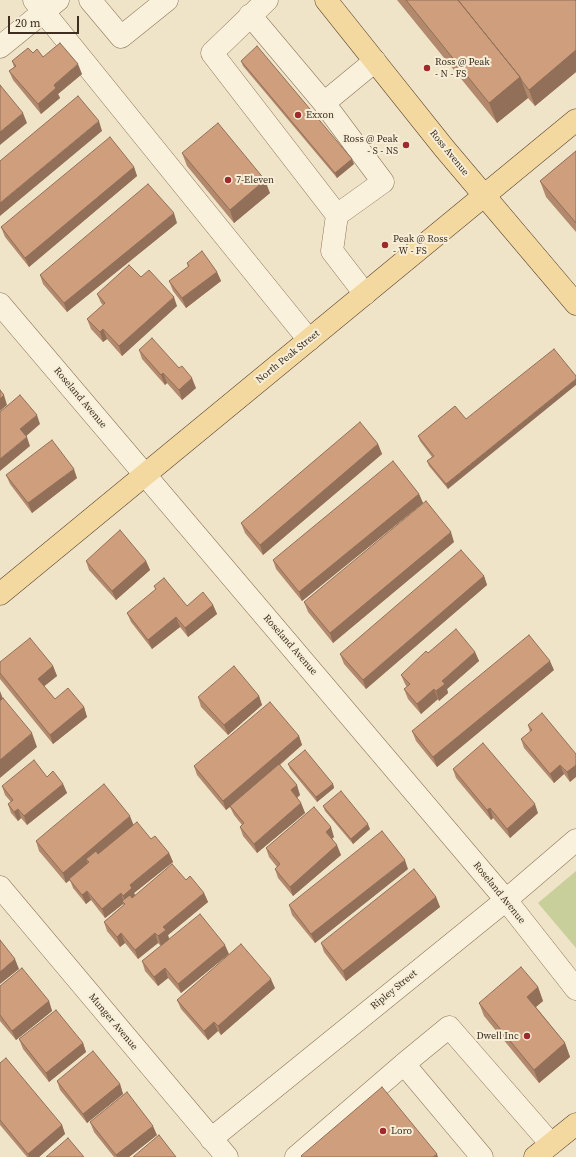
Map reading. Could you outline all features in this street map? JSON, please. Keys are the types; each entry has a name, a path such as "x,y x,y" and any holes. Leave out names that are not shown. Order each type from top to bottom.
{"main road":[{"name":"Ross Avenue","path":"326,0 444,148 576,304"},
{"name":"North Peak Street","path":"0,594 366,294 484,194 576,120"},
{"path":"543,1151 576,1124"}],"street":[{"path":"90,0 121,37 167,0"},
{"path":"267,0 212,53 337,215 332,251 366,294"},
{"path":"0,47 45,4 309,340"},
{"path":"250,15 324,103 384,182 337,215"},
{"path":"324,103 375,61"},
{"name":"Roseland Avenue","path":"0,304 506,900 576,989"},
{"name":"Ripley Street","path":"212,1139 506,900 576,840"},
{"name":"Munger Avenue","path":"0,887 227,1157"},
{"path":"296,1157 404,1064 450,1027 543,1151"},
{"path":"404,1064 482,1157"}],"green space":[{"path":"576,871 576,948 538,903"}],"building":[{"path":"406,0 458,0 520,77 489,103"},
{"path":"458,0 575,0 576,50 529,90"},
{"path":"60,43 78,64 54,85 56,88 38,104 9,71 16,66 12,61 28,48 33,53 37,49 43,57"},
{"name":"Exxon","path":"257,46 352,159 335,173 241,61"},
{"path":"0,85 23,113 0,132"},
{"path":"78,96 99,121 0,203 0,161"},
{"name":"7-Eleven","path":"218,123 265,180 230,210 182,153"},
{"path":"110,137 134,167 25,258 1,227"},
{"path":"576,151 576,223 540,181"},
{"path":"148,184 174,213 64,303 40,275"},
{"path":"202,251 217,272 182,298 169,281 189,266 187,263"},
{"path":"129,265 141,277 149,270 174,297 119,346 103,329 100,332 87,319 105,303 97,294"},
{"path":"152,338 179,368 182,366 192,378 179,390 163,373 161,375 139,350"},
{"path":"554,349 576,376 576,379 446,484 427,461 434,456 418,436 455,406 466,419"},
{"path":"0,390 4,395 0,399"},
{"path":"20,395 37,415 20,429 27,437 0,459 0,412"},
{"path":"360,422 378,444 260,545 241,523"},
{"path":"52,440 74,469 28,503 6,475"},
{"path":"393,461 419,494 299,592 273,560"},
{"path":"426,501 451,532 330,633 304,602"},
{"path":"120,530 146,561 112,591 86,561"},
{"path":"461,550 484,576 363,680 340,654"},
{"path":"164,578 187,606 203,592 213,605 185,628 176,617 148,640 127,613 156,589 154,586"},
{"path":"456,629 475,652 442,681 445,684 436,691 434,689 417,704 404,689 410,684 401,675 426,651 428,653"},
{"path":"529,635 550,661 433,757 412,731"},
{"path":"30,638 53,666 38,679 55,699 68,688 84,707 50,735 0,673 0,662"},
{"path":"234,666 259,696 224,725 198,697"},
{"path":"3,698 32,733 0,760 0,701"},
{"path":"270,702 299,736 223,801 194,766"},
{"path":"542,713 576,754 576,765 567,772 560,765 550,774 521,739 532,730 528,725"},
{"path":"483,743 535,804 507,829 490,808 487,810 453,769"},
{"path":"305,750 333,784 316,797 288,764"},
{"path":"34,760 47,777 53,771 63,784 24,816 18,809 14,812 8,804 13,800 2,786"},
{"path":"279,764 297,785 291,790 301,803 254,844 240,827 244,823 230,806"},
{"path":"104,784 130,816 63,873 36,841"},
{"path":"341,791 368,824 351,839 323,806"},
{"path":"314,807 331,827 326,832 337,845 290,887 275,869 280,864 266,848"},
{"path":"137,822 151,839 155,836 169,853 130,885 132,888 123,896 121,893 102,909 87,891 82,895 69,879 89,862 86,859 96,851 98,854"},
{"path":"382,831 405,860 311,934 289,905"},
{"path":"172,864 186,880 190,876 204,893 163,927 166,930 158,936 155,933 135,950 121,933 117,937 104,922 125,904 122,901 130,895 132,898"},
{"path":"414,869 436,897 343,971 321,943"},
{"path":"200,914 225,945 178,984 165,968 154,977 142,961"},
{"path":"0,940 15,959 0,972"},
{"path":"241,944 271,979 218,1026 214,1022 204,1031 177,1000"},
{"name":"Dwell Inc","path":"521,967 538,987 527,997 565,1043 534,1070 479,1003"},
{"path":"22,968 49,1001 12,1031 0,1015 0,986"},
{"path":"56,1010 83,1043 46,1073 19,1039"},
{"path":"93,1051 120,1084 83,1114 57,1081"},
{"path":"6,1058 62,1125 28,1154 0,1120 0,1063"},
{"path":"382,1087 437,1154 433,1157 301,1156"},
{"path":"127,1092 153,1126 116,1155 90,1122"},
{"path":"159,1135 176,1157 133,1157"},
{"path":"68,1138 84,1157 46,1157"}],"place":[{"name":"Ross @ Peak - N - FS","path":"427,68"},
{"name":"Exxon","path":"298,115"},
{"name":"Ross @ Peak - S - NS","path":"406,145"},
{"name":"7-Eleven","path":"228,180"},
{"name":"Peak @ Ross - W - FS","path":"385,245"},
{"name":"Dwell Inc","path":"527,1036"},
{"name":"Loro","path":"383,1131"}]}
